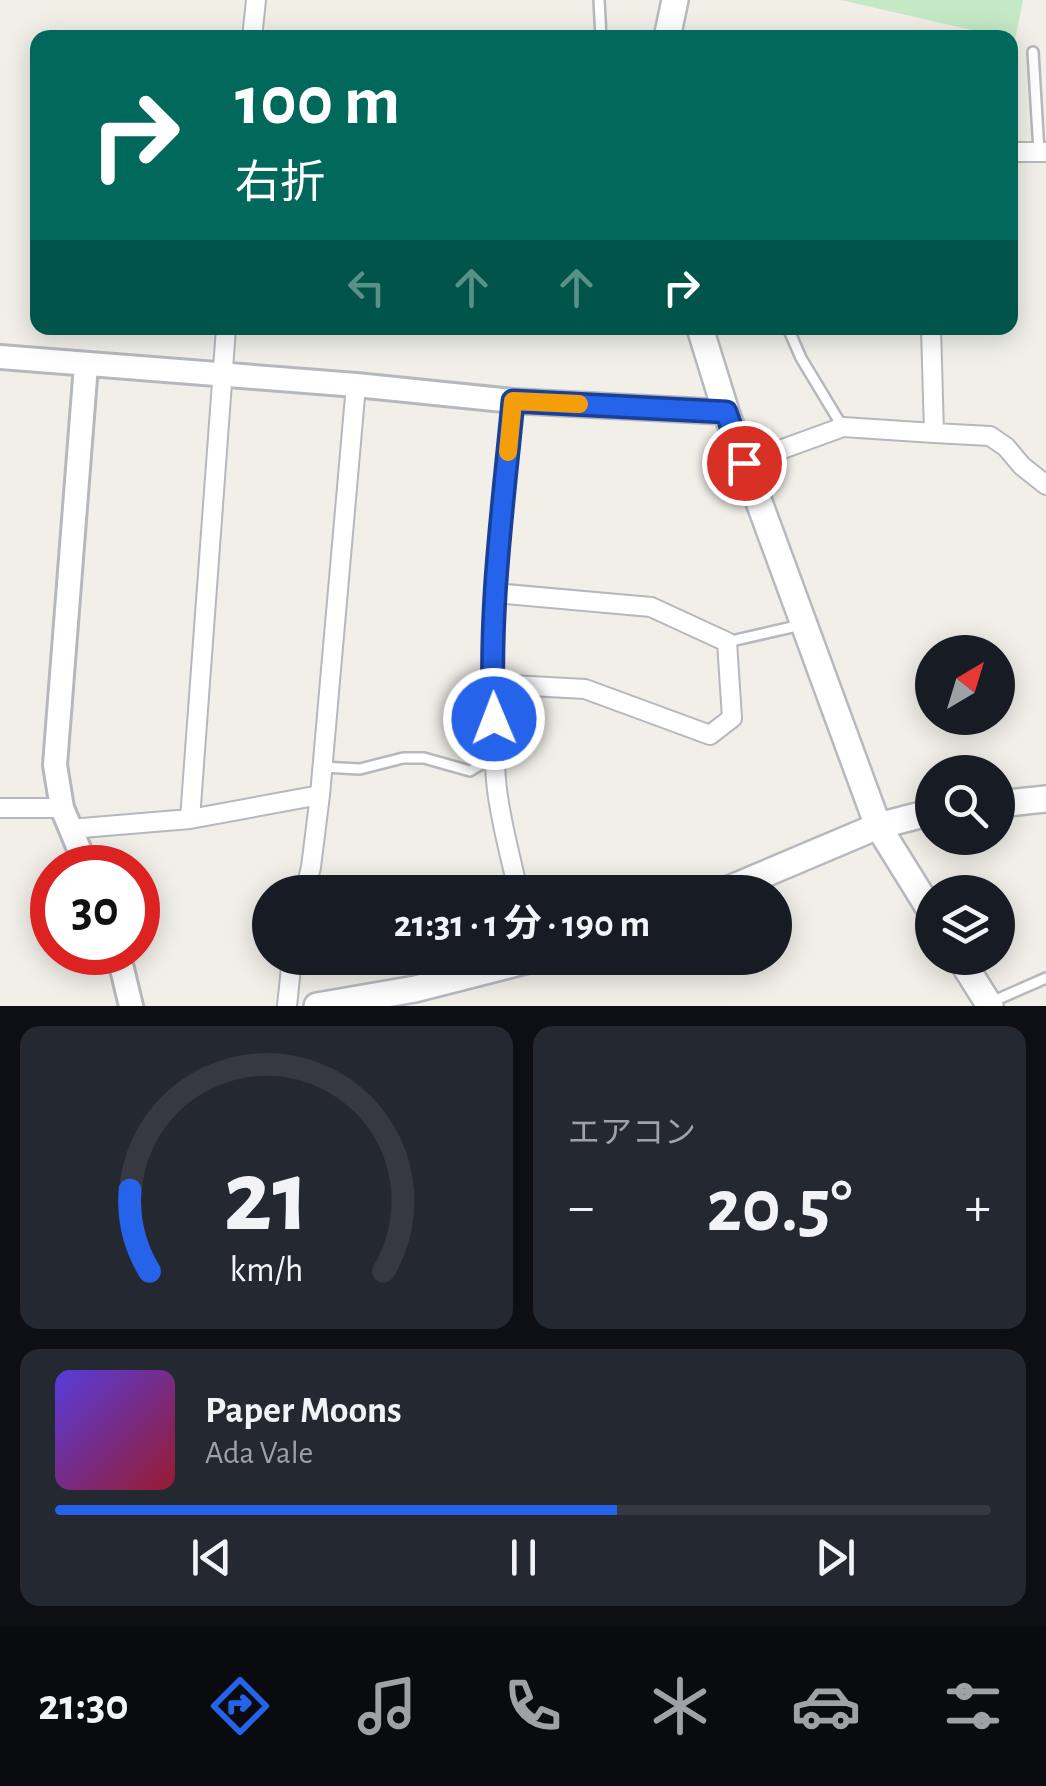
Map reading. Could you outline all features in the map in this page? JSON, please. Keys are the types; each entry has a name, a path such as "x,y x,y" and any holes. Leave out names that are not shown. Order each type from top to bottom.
{"main road":[{"path":"669,30 675,0"},
{"path":"702,335 744,463 878,826 915,886"},
{"path":"1015,802 1046,799"},
{"path":"762,875 878,826 915,816"},
{"path":"318,1006 468,975"},
{"path":"971,975 990,1005"}],"street":[{"path":"253,30 256,0"},
{"path":"190,818 225,335"},
{"path":"931,335 934,433"},
{"path":"0,357 513,401 726,412"},
{"path":"77,845 66,819 55,765 86,365"},
{"path":"309,875 320,795 356,385"},
{"path":"513,401 494,593 492,684 496,785 515,875"},
{"path":"744,463 843,427 990,436 1046,485"},
{"path":"492,684 585,689 710,736 732,718 727,642 651,607 494,593"},
{"path":"0,808 66,819 190,818 320,795"},
{"path":"124,975 131,1006"},
{"path":"286,1006 290,975"}],"lane":[{"path":"599,0 601,30"},
{"path":"1033,52 1042,152"},
{"path":"791,335 843,427"},
{"path":"727,642 804,624"},
{"path":"322,766 360,769 403,758 424,758 470,772 495,755"},
{"path":"990,1005 1046,978"}],"green space":[{"path":"841,0 1023,0 1017,30 972,30"}],"slow traffic":[{"path":"508,452 513,401 579,404"}],"route":[{"path":"494,719 494,593 513,401 726,412 744,463"}]}
